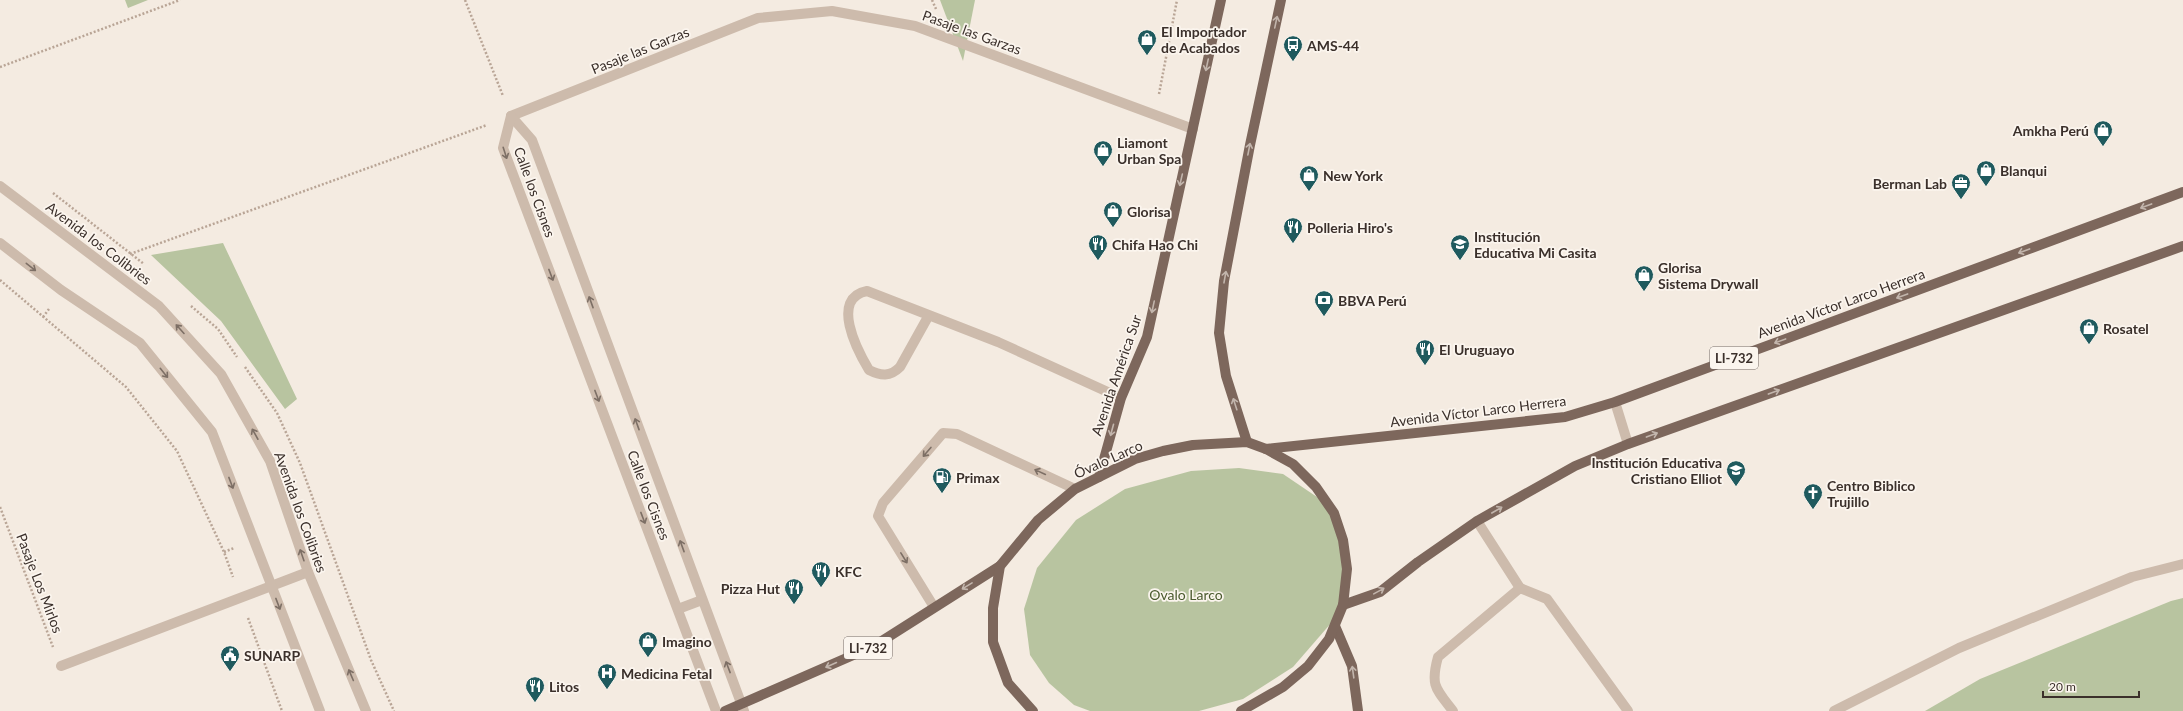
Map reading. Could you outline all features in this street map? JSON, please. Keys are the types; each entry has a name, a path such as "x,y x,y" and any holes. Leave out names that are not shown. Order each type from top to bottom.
{"main road":[{"name":"Avenida América Sur","path":"1099,477 1120,398 1147,337 1221,0"},
{"path":"1247,442 1226,376 1219,333 1227,266 1250,145 1281,0"},
{"name":"Avenida Víctor Larco Herrera","path":"1266,448 1565,417 1615,402 2183,192"},
{"path":"1343,606 1380,592 1418,562 1477,521 1575,466 1628,444 2183,246"},
{"name":"Óvalo Larco","path":"1000,566 1038,520 1075,489 1135,459 1193,444 1247,442 1266,448 1293,464 1316,487 1334,513 1343,540 1347,569 1343,606 1329,639 1308,666 1283,686 1241,711"},
{"path":"1000,566 993,608 993,642 1008,683 1033,711"},
{"name":"LI-732","path":"725,711 743,707 874,646 1000,566"},
{"path":"1335,626 1352,666 1358,711"}],"street":[{"name":"Pasaje las Garzas","path":"511,116 758,18 832,11 915,26 1193,128"},
{"name":"Calle los Cisnes","path":"511,116 532,140 743,707"},
{"name":"Calle los Cisnes","path":"511,116 503,148 716,711"},
{"name":"Avenida los Colibries","path":"0,186 159,306 221,374 270,461 308,572 366,711"},
{"path":"0,243 61,290 140,343 212,432 320,711"},
{"path":"929,315 900,367 895,372 884,375 869,370 847,319 848,306 851,300 861,292 867,291 929,315 998,342 1120,398"},
{"path":"1615,402 1628,444"},
{"path":"934,607 878,516 883,503 943,433 957,434 1075,489"},
{"path":"1477,521 1520,588 1547,599 1628,711"},
{"path":"1834,711 1959,648 2132,577 2183,564"},
{"path":"61,666 308,572"},
{"path":"1453,711 1435,688 1434,672 1438,657 1520,588"},
{"path":"678,609 702,600"}],"path":[{"path":"0,67 180,0"},
{"path":"103,264 511,116 465,0"},
{"path":"1156,115 1177,0"},
{"path":"0,280 126,387 177,451 224,552 282,711"},
{"path":"235,353 239,359"},
{"path":"243,365 276,413 300,463 371,660 394,711"},
{"name":"Pasaje Los Mirlos","path":"0,507 61,666"}],"green space":[{"path":"125,0 148,0 128,8"},
{"path":"940,0 975,0 963,61"},
{"path":"223,243 297,399 285,409 221,321 151,255"},
{"name":"Ovalo Larco","path":"1239,468 1283,474 1317,497 1336,515 1349,582 1332,622 1293,667 1243,699 1199,711 1090,711 1074,705 1049,683 1030,655 1024,609 1037,568 1076,520 1125,489 1191,471"},
{"path":"2183,598 2183,711 1925,711 1980,679 2171,601"}],"place":[{"name":"El Importador de Acabados","path":"1147,56"},
{"name":"AMS-44","path":"1293,62"},
{"name":"Amkha Perú","path":"2103,147"},
{"name":"Liamont Urban Spa","path":"1103,167"},
{"name":"Blanqui","path":"1986,187"},
{"name":"New York","path":"1309,192"},
{"name":"Berman Lab","path":"1961,200"},
{"name":"Glorisa","path":"1113,228"},
{"name":"Polleria Hiro's","path":"1293,244"},
{"name":"Chifa Hao Chi","path":"1098,261"},
{"name":"Institución Educativa Mi Casita","path":"1460,261"},
{"name":"Glorisa Sistema Drywall","path":"1644,292"},
{"name":"BBVA Perú","path":"1324,317"},
{"name":"Rosatel","path":"2089,345"},
{"name":"El Uruguayo","path":"1425,366"},
{"name":"Institución Educativa Cristiano Elliot","path":"1736,487"},
{"name":"Primax","path":"942,494"},
{"name":"Centro Biblico Trujillo","path":"1813,510"},
{"name":"KFC","path":"821,588"},
{"name":"Pizza Hut","path":"794,605"},
{"name":"Imagino","path":"648,658"},
{"name":"SUNARP","path":"230,672"},
{"name":"Medicina Fetal","path":"607,690"},
{"name":"Litos","path":"535,703"}]}
